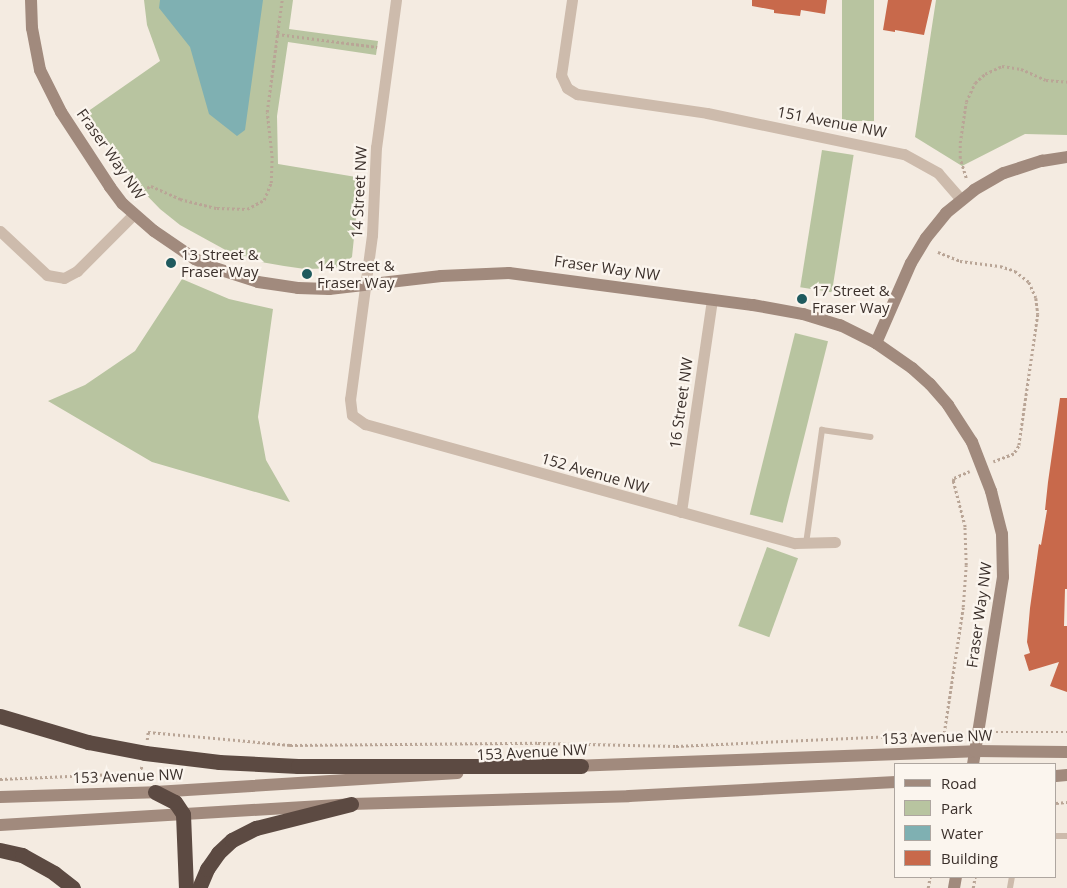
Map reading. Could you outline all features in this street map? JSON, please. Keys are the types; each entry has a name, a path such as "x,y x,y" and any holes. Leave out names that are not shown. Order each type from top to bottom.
{"highway":[{"path":"0,716 88,742 163,756 220,762 298,766 582,766"},
{"path":"155,792 175,802 183,814 186,888"},
{"path":"199,888 207,869 218,853 232,840 256,828 351,804"},
{"path":"0,850 22,856 54,873 73,888"}],"main road":[{"name":"Fraser Way NW","path":"31,0 35,48 40,70 72,130 123,204 181,250 236,276 298,288 329,289 456,275 509,273 712,299 785,310 822,318 855,331 912,368 930,384 953,412 972,442 1000,520 1003,547 1002,577 974,758"},
{"path":"876,343 922,244 946,213 961,199 1004,173 1042,161 1067,157"},
{"name":"153 Avenue NW","path":"0,797 155,792 582,766 974,758 1067,752"},
{"path":"0,825 351,804 628,796 894,782"}],"street":[{"name":"14 Street NW","path":"352,415 350,399 374,215 376,147 396,0"},
{"name":"151 Avenue NW","path":"572,0 561,68 563,82 567,88 585,96 707,113 904,154 938,173 961,199"},
{"path":"0,231 47,275 64,278 77,271 134,214"},
{"name":"16 Street NW","path":"681,512 712,299"},
{"name":"152 Avenue NW","path":"352,415 365,424 795,543 834,542"}],"lane":[{"path":"806,544 822,430 871,437"}],"path":[{"path":"138,192 151,186 180,199 217,208 247,209 264,200 272,176 267,112 282,0"},
{"path":"277,34 390,49"},
{"path":"966,178 960,158 960,143 966,102 975,83 985,74 1002,66 1022,69 1046,80 1067,82"},
{"path":"938,252 960,261 1000,266 1015,271 1029,282 1036,298 1038,314 1019,446 1014,454 995,462"},
{"path":"944,733 963,607 966,565 965,527 953,481 954,478 971,471"},
{"path":"146,742 148,732 290,745 538,743 676,746 958,733"},
{"path":"1001,732 1067,732"},
{"path":"0,779 138,773 143,769 144,761"}],"green space":[{"path":"144,0 293,0 289,29 378,41 376,55 288,42 277,116 278,164 356,177 356,218 352,257 339,268 305,269 261,262 231,253 180,225 160,209 131,179 87,112 160,61 147,25"},
{"path":"842,0 874,0 874,121 842,121"},
{"path":"936,0 1067,0 1067,135 1025,134 962,166 915,137"},
{"path":"822,150 854,155 832,292 800,287"},
{"path":"182,279 229,299 273,309 258,417 266,460 290,502 152,462 48,401 85,385 135,351"},
{"path":"795,333 828,341 783,523 750,514"},
{"path":"767,547 798,558 769,637 738,626"}],"water":[{"path":"160,0 263,0 245,130 237,136 209,114 190,47 159,8"}],"building":[{"path":"752,0 827,0 825,14 801,10 800,16 774,13 774,10 752,6"},
{"path":"888,0 932,0 924,35 883,30"},
{"path":"1060,398 1067,398 1067,589 1065,589 1064,626 1067,626 1067,692 1050,686 1059,662 1029,671 1024,655 1030,653 1027,642 1030,608 1039,544 1041,545 1047,510 1045,510 1048,482"}],"place":[{"name":"13 Street & Fraser Way","path":"171,263"},
{"name":"14 Street & Fraser Way","path":"307,274"},
{"name":"17 Street & Fraser Way","path":"802,299"}]}
